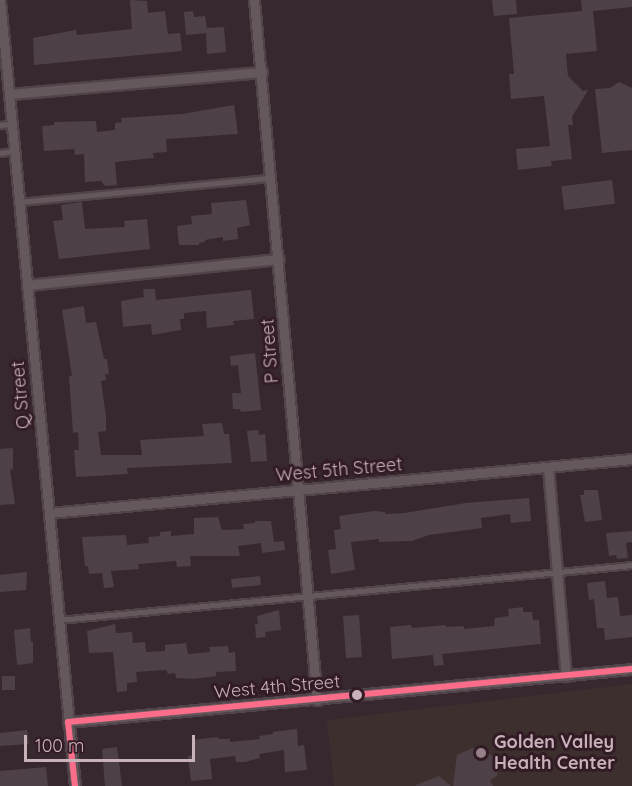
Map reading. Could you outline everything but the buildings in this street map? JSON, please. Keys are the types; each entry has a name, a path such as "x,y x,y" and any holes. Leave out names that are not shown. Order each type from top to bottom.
{"street":[{"name":"Q Street","path":"0,0 6,92 15,151 75,786"},
{"name":"P Street","path":"254,0 317,700"},
{"path":"6,92 261,72"},
{"path":"27,285 279,259"},
{"name":"West 5th Street","path":"49,513 632,459"},
{"path":"548,467 566,676"},
{"name":"West 4th Street","path":"68,722 632,669"}],"lane":[{"path":"0,125 12,124"},
{"path":"0,153 15,151"},
{"path":"19,202 269,178"},
{"path":"59,620 632,565"}],"shaded area":[{"name":"Golden Valley Health Center","path":"632,684 632,786 334,786 327,720"}],"transit line":[{"path":"75,786 68,722 632,669"}],"place":[{"name":"Golden Valley Health Center","path":"481,753"}]}
